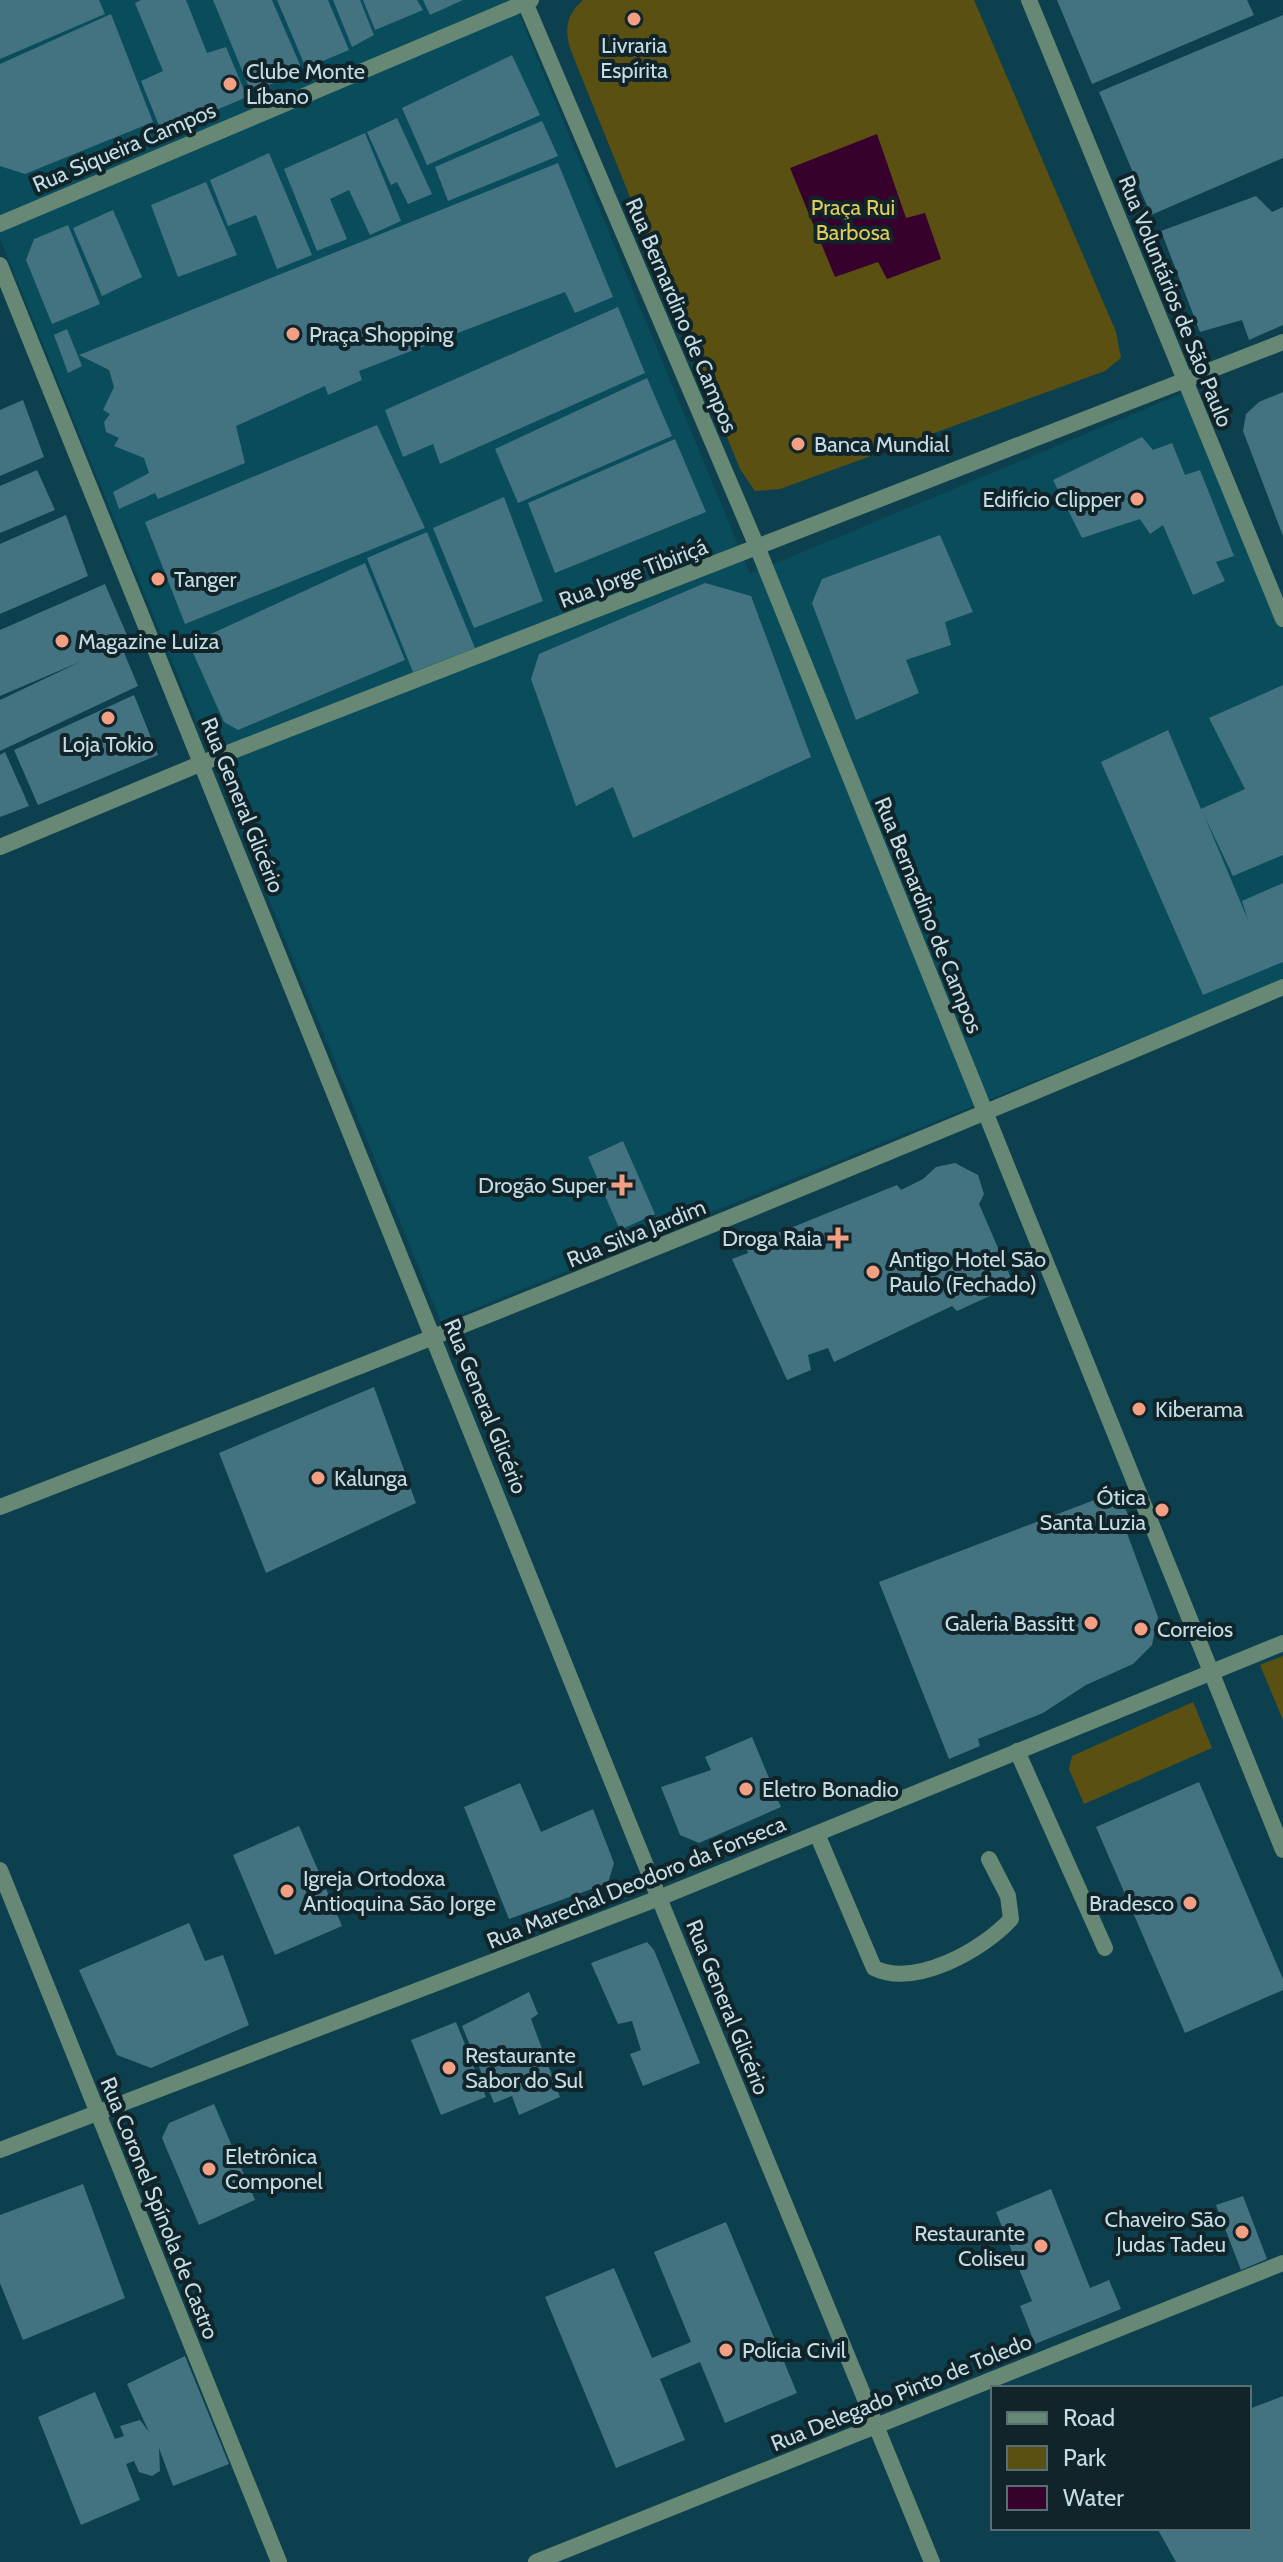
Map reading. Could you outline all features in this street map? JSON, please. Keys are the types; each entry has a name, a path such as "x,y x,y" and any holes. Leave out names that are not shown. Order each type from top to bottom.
{"street":[{"name":"Rua Voluntários de São Paulo","path":"1029,0 1283,619"},
{"name":"Rua Siqueira Campos","path":"0,224 527,1"},
{"name":"Rua Bernardino de Campos","path":"527,1 758,549 1283,1850"},
{"name":"Rua General Glicério","path":"0,265 659,1898 932,2562"},
{"name":"Rua Jorge Tibiriçá","path":"0,847 202,763 1186,383 1283,342"},
{"name":"Rua Silva Jardim","path":"0,1507 436,1339 985,1114 1283,987"},
{"name":"Rua Marechal Deodoro da Fonseca","path":"0,2150 659,1898 1283,1643"},
{"path":"1017,1751 1105,1948"},
{"path":"817,1834 874,1968 890,1976 918,1974 993,1939 1011,1919 1008,1896 989,1859"},
{"name":"Rua Coronel Spínola de Castro","path":"0,1870 279,2562"},
{"name":"Rua Delegado Pinto de Toledo","path":"536,2562 1283,2263"}],"shaded area":[{"path":"0,0 513,0 750,574 1186,392 1283,628 1283,980 441,1322 0,238"}],"green space":[{"name":"Praça Rui Barbosa","path":"583,0 974,0 1116,332 1121,358 1105,371 780,489 755,491 740,469 571,51 568,23"},
{"path":"1283,1656 1283,1720 1260,1665"},
{"path":"1193,1702 1212,1748 1084,1804 1069,1769 1072,1756"}],"water":[{"path":"877,134 906,218 925,213 941,259 887,279 878,262 835,277 790,168"}],"building":[{"path":"0,0 99,0 105,14 0,59"},
{"path":"141,0 186,0 207,53 226,47 247,97 162,133 141,81 163,71 135,3"},
{"path":"213,0 272,0 303,72 251,92"},
{"path":"277,0 328,0 349,50 306,68"},
{"path":"333,0 360,0 374,35 352,47"},
{"path":"363,0 417,0 423,10 375,30"},
{"path":"423,0 463,0 430,15"},
{"path":"1057,0 1247,0 1254,15 1092,84"},
{"path":"111,14 153,122 25,174 0,166 0,64"},
{"path":"1283,15 1283,158 1151,215 1099,92"},
{"path":"512,55 540,115 427,165 402,108"},
{"path":"397,118 432,194 408,204 397,182 391,185 367,132"},
{"path":"542,121 558,156 448,201 435,167"},
{"path":"365,133 401,221 370,235 349,190 330,199 347,239 317,251 284,169"},
{"path":"269,153 312,255 277,269 256,215 228,226 210,180"},
{"name":"Praça Shopping","path":"558,163 613,297 575,313 565,292 359,371 362,380 328,395 325,386 236,426 245,463 158,499 155,493 119,509 113,492 149,473 144,458 114,446 119,438 106,432 104,422 110,414 103,410 114,387 109,370 79,355"},
{"path":"206,182 237,255 178,277 151,205"},
{"path":"1256,196 1272,212 1283,207 1283,325 1249,340 1242,320 1200,332 1161,231"},
{"path":"113,210 142,277 102,296 73,228"},
{"path":"68,225 100,304 52,324 26,260 34,239"},
{"path":"618,307 645,373 440,464 433,444 403,457 385,410"},
{"path":"67,329 82,366 68,373 54,335"},
{"path":"647,378 672,436 518,503 495,449"},
{"path":"1283,392 1283,536 1243,431 1246,414 1259,402"},
{"path":"23,400 44,457 0,476 0,410"},
{"path":"377,425 425,528 185,624 145,522"},
{"name":"Edifício Clipper","path":"1142,437 1153,450 1172,443 1185,475 1200,470 1234,556 1216,562 1225,581 1193,595 1163,525 1150,534 1140,519 1082,538 1053,480"},
{"path":"675,439 706,512 555,573 528,503"},
{"path":"37,470 55,510 0,533 0,486"},
{"path":"504,497 543,601 474,628 433,528"},
{"path":"66,515 88,576 0,614 0,544"},
{"path":"427,532 475,648 413,672 367,558"},
{"path":"940,535 973,612 945,622 951,645 906,660 919,693 856,720 812,603 822,579"},
{"path":"365,563 405,660 238,730 224,722 189,644"},
{"path":"705,583 751,596 811,757 633,838 613,787 576,806 531,679 539,654"},
{"path":"105,584 129,640 120,643 138,686 0,751 0,700 82,661 0,696 0,630"},
{"path":"1283,685 1283,855 1233,876 1204,815 1248,920 1242,901 1283,883 1283,962 1203,995 1101,762 1168,730 1201,809 1245,789 1209,718"},
{"path":"134,695 158,755 38,805 14,750"},
{"path":"5,752 29,806 0,817 0,755"},
{"name":"Drogão Super","path":"623,1141 655,1214 620,1230 588,1157"},
{"name":"Antigo Hotel São Paulo (Fechado)","path":"955,1163 978,1175 984,1194 979,1204 1014,1285 957,1311 952,1306 834,1362 828,1348 808,1355 811,1370 787,1380 732,1259 748,1253 746,1246 897,1185 901,1190 923,1179 936,1167"},
{"name":"Kalunga","path":"374,1387 416,1503 266,1573 219,1453"},
{"path":"1118,1491 1131,1522 1124,1525 1158,1617 1152,1645 1133,1664 1086,1685 1043,1713 978,1739 980,1746 949,1759 879,1582"},
{"path":"752,1737 781,1807 699,1843 680,1835 661,1787 711,1770 705,1757"},
{"name":"Bradesco","path":"1199,1782 1283,1979 1283,1990 1185,2033 1096,1827"},
{"path":"520,1783 541,1832 593,1809 614,1863 608,1883 509,1919 464,1807"},
{"name":"Igreja Ortodoxa Antioquina São Jorge","path":"299,1826 342,1926 275,1955 233,1855"},
{"path":"189,1923 205,1961 223,1955 249,2025 151,2068 117,2055 79,1970"},
{"path":"647,1942 654,1950 700,2063 643,2086 630,2054 641,2050 632,2021 618,2024 591,1963"},
{"path":"529,1992 538,2014 531,2019 560,2097 519,2115 512,2096 494,2103 462,2026"},
{"name":"Restaurante Sabor do Sul","path":"456,2022 486,2097 441,2115 411,2040"},
{"name":"Eletrônica Componel","path":"214,2104 255,2200 199,2225 162,2138 169,2123"},
{"path":"83,2184 125,2298 23,2340 0,2283 0,2215"},
{"name":"Restaurante Coliseu","path":"1051,2189 1090,2288 1109,2280 1121,2309 1035,2344 1020,2306 1032,2301 996,2212"},
{"name":"Chaveiro São Judas Tadeu","path":"1243,2196 1267,2259 1241,2270 1216,2205"},
{"name":"Polícia Civil","path":"726,2222 797,2393 725,2423 700,2362 660,2379 685,2440 616,2468 545,2297 614,2268 652,2358 691,2342 654,2252"},
{"path":"185,2356 229,2464 173,2486 159,2448 160,2471 152,2476 139,2472 134,2461 126,2464 140,2500 81,2525 38,2417 95,2392 115,2439 124,2436 120,2426 140,2420 149,2432 127,2384"},
{"path":"1283,2396 1283,2562 1176,2562 1158,2530 1251,2530 1251,2408"}],"place":[{"name":"Livraria Espírita","path":"634,19"},
{"name":"Clube Monte Líbano","path":"230,84"},
{"name":"Praça Shopping","path":"293,334"},
{"name":"Banca Mundial","path":"798,444"},
{"name":"Edifício Clipper","path":"1137,499"},
{"name":"Tanger","path":"158,579"},
{"name":"Magazine Luiza","path":"62,641"},
{"name":"Loja Tokio","path":"108,718"},
{"name":"Drogão Super","path":"622,1185"},
{"name":"Droga Raia","path":"838,1238"},
{"name":"Antigo Hotel São Paulo (Fechado)","path":"873,1272"},
{"name":"Kiberama","path":"1139,1409"},
{"name":"Kalunga","path":"318,1478"},
{"name":"Ótica Santa Luzia","path":"1162,1510"},
{"name":"Galeria Bassitt","path":"1091,1623"},
{"name":"Correios","path":"1141,1629"},
{"name":"Eletro Bonadio","path":"746,1789"},
{"name":"Igreja Ortodoxa Antioquina São Jorge","path":"287,1891"},
{"name":"Bradesco","path":"1190,1903"},
{"name":"Restaurante Sabor do Sul","path":"449,2068"},
{"name":"Eletrônica Componel","path":"209,2169"},
{"name":"Chaveiro São Judas Tadeu","path":"1242,2232"},
{"name":"Restaurante Coliseu","path":"1041,2246"},
{"name":"Polícia Civil","path":"726,2350"}]}
